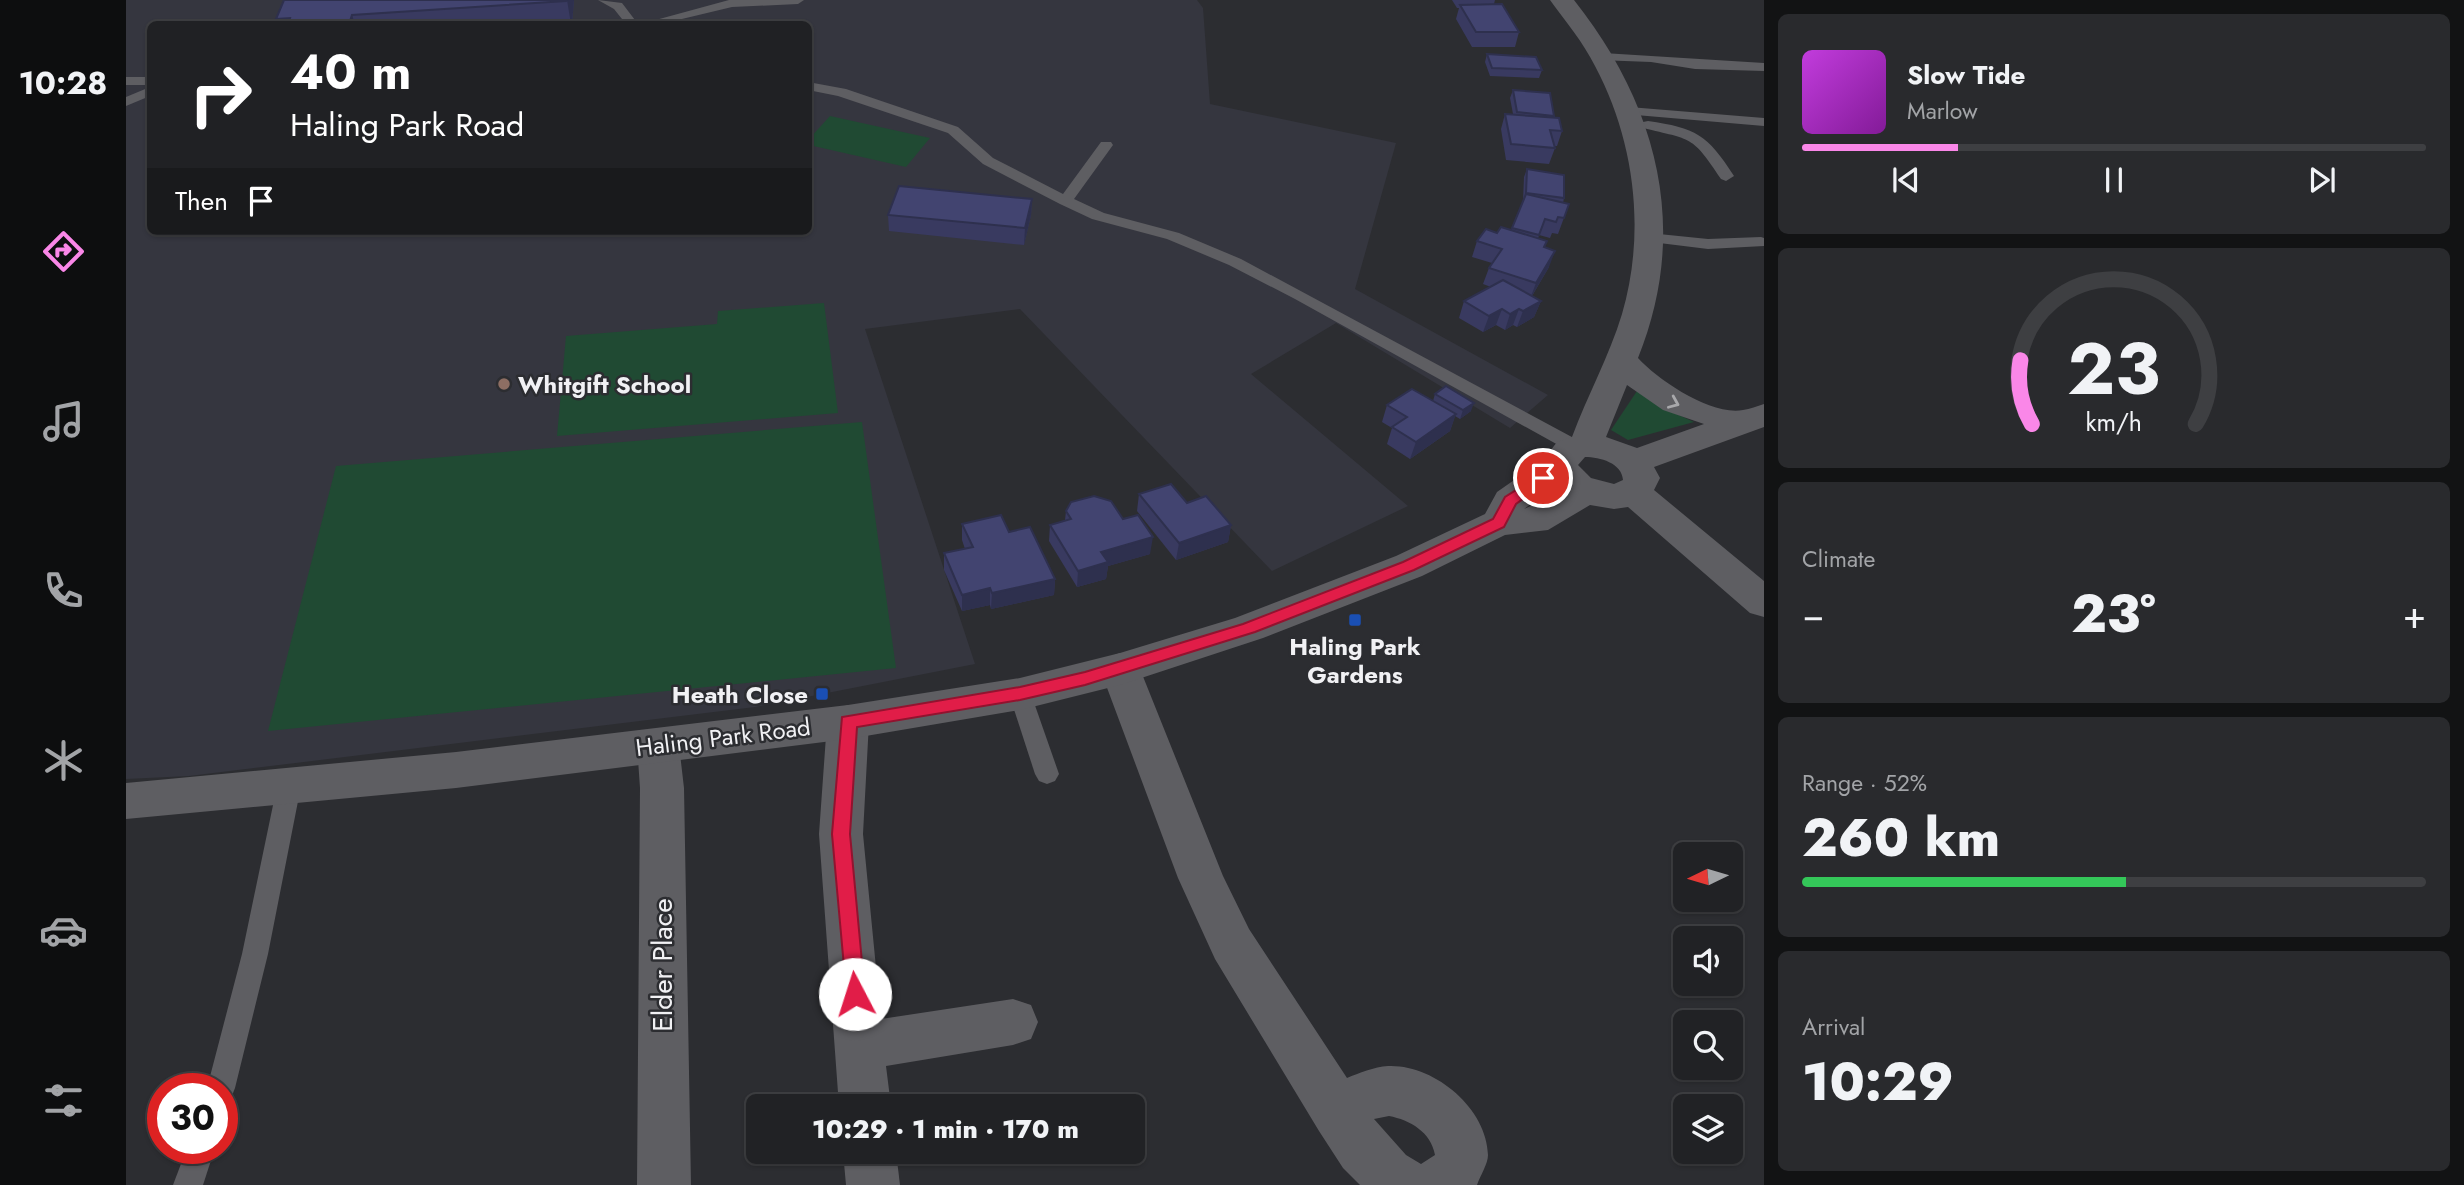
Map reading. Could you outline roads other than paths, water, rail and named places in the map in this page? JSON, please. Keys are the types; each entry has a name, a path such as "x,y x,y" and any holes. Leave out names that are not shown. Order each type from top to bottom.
{"street":[{"name":"Haling Park Road","path":"126,801 289,786 658,745 848,722 1020,694 1120,669 1323,601 1499,523 1535,521 1576,499 1575,461 1622,361 1642,296 1649,238 1649,193 1644,156 1603,57 1562,0"},
{"path":"1622,361 1638,380 1666,400 1706,416 1752,418"},
{"path":"1752,418 1633,477 1617,497 1596,494 1575,461 1616,451 1633,477 1764,603"},
{"path":"1120,669 1201,878 1227,935 1362,1149 1387,1174 1405,1185"},
{"path":"848,722 841,834 864,1094"},
{"name":"Elder Place","path":"658,745 662,788 664,1185"},
{"path":"859,1047 1013,1022"},
{"path":"1337,1113 1367,1095 1404,1093 1445,1114 1456,1132 1461,1153 1458,1170 1446,1182 1437,1185"},
{"path":"871,1164 873,1185"}],"lane":[{"path":"604,0 618,6 630,21"},
{"path":"660,21 732,4 798,0"},
{"path":"1603,57 1651,58 1695,65 1764,67"},
{"path":"126,81 147,81"},
{"path":"812,87 841,92 953,130 988,161 1065,201 1098,216 1173,236 1235,262 1301,295 1575,461"},
{"path":"126,102 147,92"},
{"path":"1630,117 1764,122"},
{"path":"1630,117 1700,137 1726,176"},
{"path":"1065,201 1106,145"},
{"path":"1649,238 1707,244 1761,242"},
{"path":"1020,694 1047,774"},
{"path":"225,1073 255,954 289,786"},
{"path":"188,1185 195,1164"}],"place":[{"name":"Whitgift School","path":"504,384"},
{"name":"Haling Park Gardens","path":"1355,620"},
{"name":"Heath Close","path":"822,694"}]}
